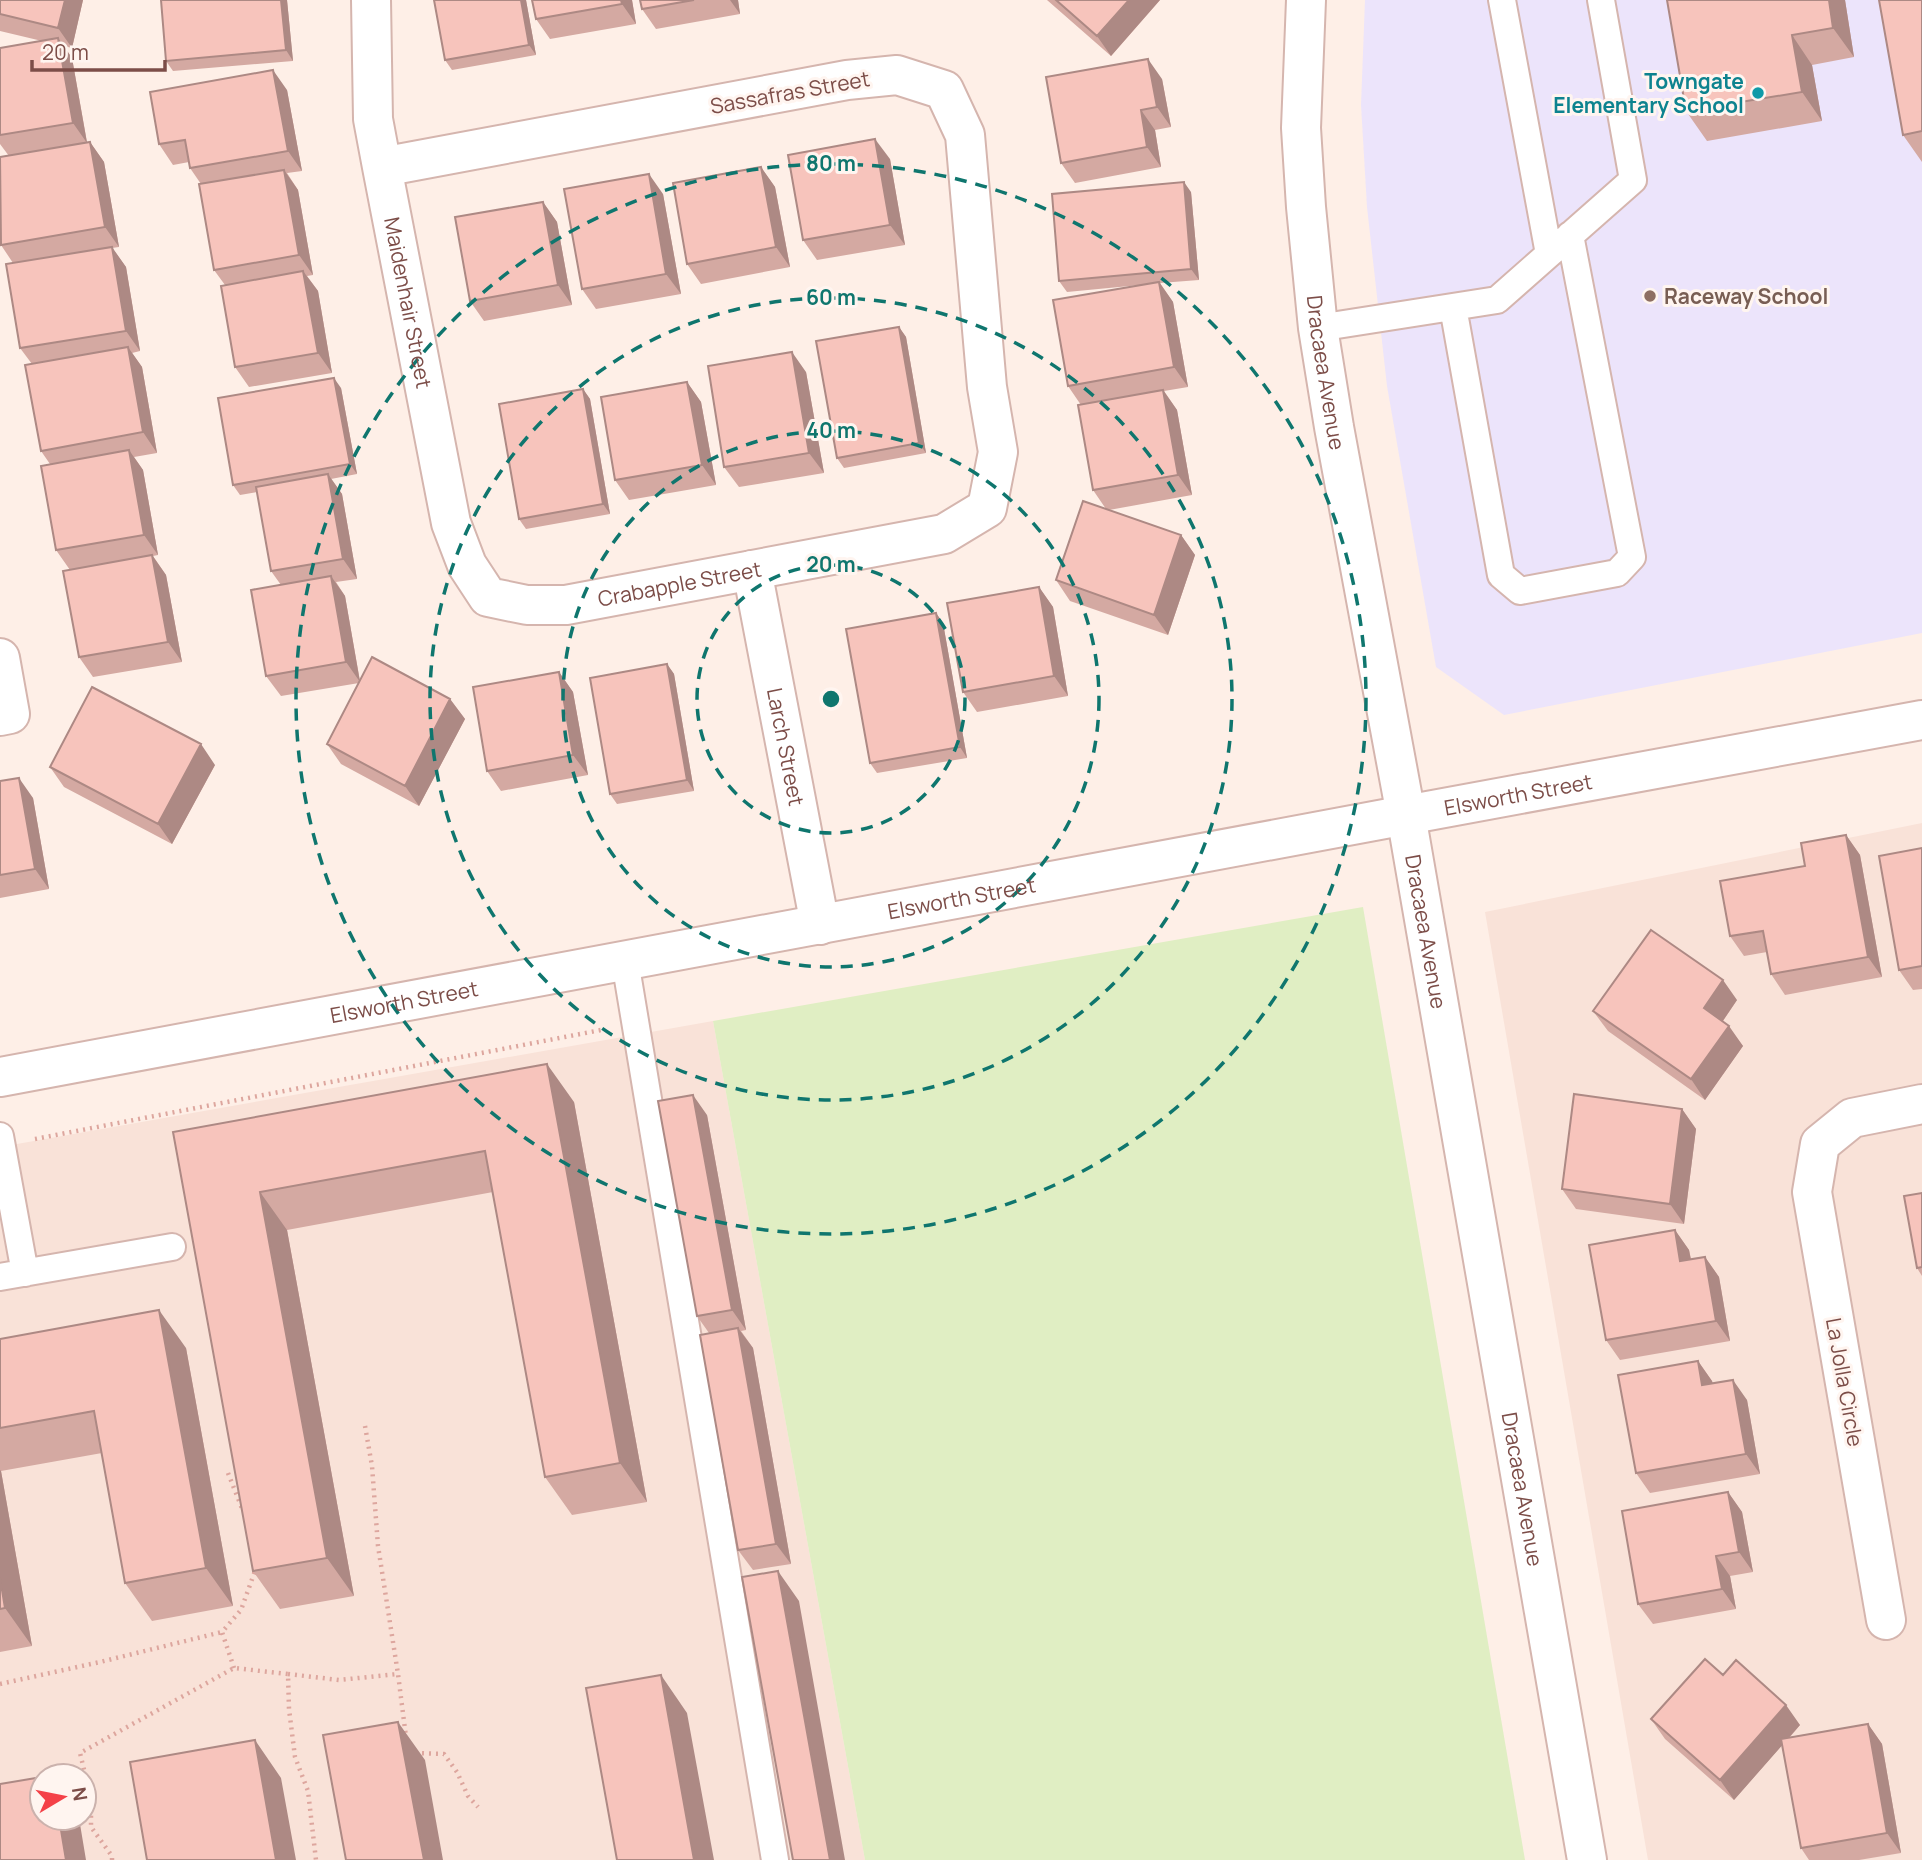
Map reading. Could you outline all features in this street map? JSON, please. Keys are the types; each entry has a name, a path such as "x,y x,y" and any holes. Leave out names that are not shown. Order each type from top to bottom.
{"street":[{"name":"Maidenhair Street","path":"371,0 373,119 451,523 467,565 488,597"},
{"name":"Dracaea Avenue","path":"1306,0 1301,128 1318,328 1406,815 1587,1860"},
{"name":"Sassafras Street","path":"382,167 847,80 897,75 944,90 965,135 987,387 998,452 987,508"},
{"name":"Crabapple Street","path":"488,597 527,605 566,605 944,534 987,508"},
{"name":"Larch Street","path":"752,570 820,925"},
{"path":"0,658 10,714 0,716"},
{"name":"Elsworth Street","path":"0,1077 1922,720"},
{"name":"La Jolla Circle","path":"1886,1620 1812,1192 1820,1144 1852,1118 1922,1104"}],"lane":[{"path":"1502,0 1549,254"},
{"path":"1318,328 1497,300 1633,180 1601,0"},
{"path":"1453,307 1501,575 1520,591 1617,573 1632,557 1570,236"},
{"path":"625,961 775,1860"},
{"path":"1,1140 13,1275 172,1247"}],"path":[{"path":"1,1140 636,1024"},
{"path":"365,1426 373,1466 378,1546 406,1739"},
{"path":"228,1473 245,1515"},
{"path":"0,1684 222,1632 240,1610 255,1572 253,1560"},
{"path":"222,1632 234,1668"},
{"path":"112,1860 112,1856 91,1827 91,1799 80,1753 234,1668 339,1680 398,1674"},
{"path":"288,1674 295,1756 309,1791 316,1860"},
{"path":"408,1752 444,1754 457,1772 468,1796 478,1807"}],"shaded area":[{"name":"Raceway School","path":"1365,0 1922,0 1922,633 1504,715 1436,667 1387,386 1367,207 1361,105"},
{"path":"1922,823 1922,1860 1648,1860 1485,912"},
{"path":"713,1021 865,1860 0,1860 0,1147"}],"green space":[{"path":"1363,907 1525,1860 865,1860 713,1021"}],"building":[{"path":"0,0 65,0 58,28 0,14"},
{"path":"161,0 281,0 286,50 166,61"},
{"path":"434,0 521,0 529,45 445,60"},
{"path":"532,0 621,0 622,4 536,19"},
{"path":"640,0 694,0 642,9"},
{"path":"1056,0 1129,0 1097,36"},
{"name":"Towngate Elementary School","path":"1667,0 1829,0 1833,28 1792,35 1802,92 1686,111"},
{"path":"1879,0 1922,0 1922,131 1903,135"},
{"path":"58,38 73,123 0,135 0,48"},
{"path":"1148,59 1157,107 1141,110 1147,147 1061,163 1046,77"},
{"path":"273,70 288,151 190,168 185,140 159,144 150,92"},
{"path":"875,139 890,225 803,240 788,155"},
{"path":"90,142 105,227 1,245 0,157"},
{"path":"761,167 776,247 687,264 673,183"},
{"path":"284,170 299,255 214,270 199,184"},
{"path":"649,174 666,274 582,289 564,189"},
{"path":"1184,182 1191,269 1059,281 1052,194"},
{"path":"543,202 558,285 470,301 455,217"},
{"path":"112,247 126,331 20,348 6,264"},
{"path":"303,271 318,353 235,367 221,286"},
{"path":"1159,282 1174,367 1068,386 1053,300"},
{"path":"899,327 919,443 837,458 816,341"},
{"path":"128,347 143,432 41,451 25,365"},
{"path":"792,352 809,453 724,467 708,366"},
{"path":"334,378 350,464 233,485 218,398"},
{"path":"687,382 702,465 615,480 601,397"},
{"path":"583,389 603,504 519,519 499,404"},
{"path":"1163,390 1178,475 1093,490 1078,405"},
{"path":"129,450 144,535 56,550 41,466"},
{"path":"328,474 343,559 271,571 256,487"},
{"path":"1083,501 1181,535 1154,615 1056,580"},
{"path":"152,555 168,642 79,657 63,571"},
{"path":"331,576 346,662 266,676 251,590"},
{"path":"1039,587 1054,676 963,692 947,603"},
{"path":"936,613 960,747 870,763 846,629"},
{"path":"372,657 450,699 405,786 327,744"},
{"path":"667,664 687,780 610,794 590,678"},
{"path":"559,672 573,755 487,771 473,687"},
{"path":"92,687 201,744 158,824 50,767"},
{"path":"19,778 35,869 0,875 0,781"},
{"path":"1846,835 1868,957 1771,974 1763,931 1730,936 1720,881 1805,866 1801,843"},
{"path":"1922,848 1922,966 1899,970 1879,856"},
{"path":"1651,930 1723,980 1704,1008 1729,1026 1691,1079 1593,1011"},
{"path":"547,1064 620,1463 545,1477 485,1151 260,1192 327,1558 253,1571 173,1132"},
{"path":"1574,1094 1682,1109 1670,1204 1562,1189"},
{"path":"693,1095 732,1310 697,1316 658,1101"},
{"path":"1922,1193 1922,1267 1917,1268 1904,1196"},
{"path":"1675,1230 1680,1261 1705,1257 1716,1321 1606,1340 1589,1245"},
{"path":"159,1310 206,1568 125,1583 94,1411 0,1428 0,1339"},
{"path":"738,1328 776,1544 738,1550 700,1335"},
{"path":"1698,1361 1702,1385 1733,1380 1746,1454 1636,1473 1618,1375"},
{"path":"1728,1492 1739,1552 1716,1556 1722,1589 1638,1604 1622,1511"},
{"path":"778,1571 830,1860 793,1860 742,1577"},
{"path":"0,1578 5,1608 0,1609"},
{"path":"1705,1659 1723,1675 1736,1660 1786,1705 1720,1780 1651,1719"},
{"path":"661,1675 694,1860 617,1860 586,1688"},
{"path":"398,1722 424,1860 346,1860 323,1735"},
{"path":"1868,1724 1887,1833 1801,1848 1781,1739"},
{"path":"255,1740 276,1860 147,1860 130,1762"},
{"path":"28,1779 28,1832 61,1832 66,1860 0,1860 0,1784"}],"place":[{"name":"Towngate Elementary School","path":"1758,93"},
{"name":"Raceway School","path":"1650,296"}]}
